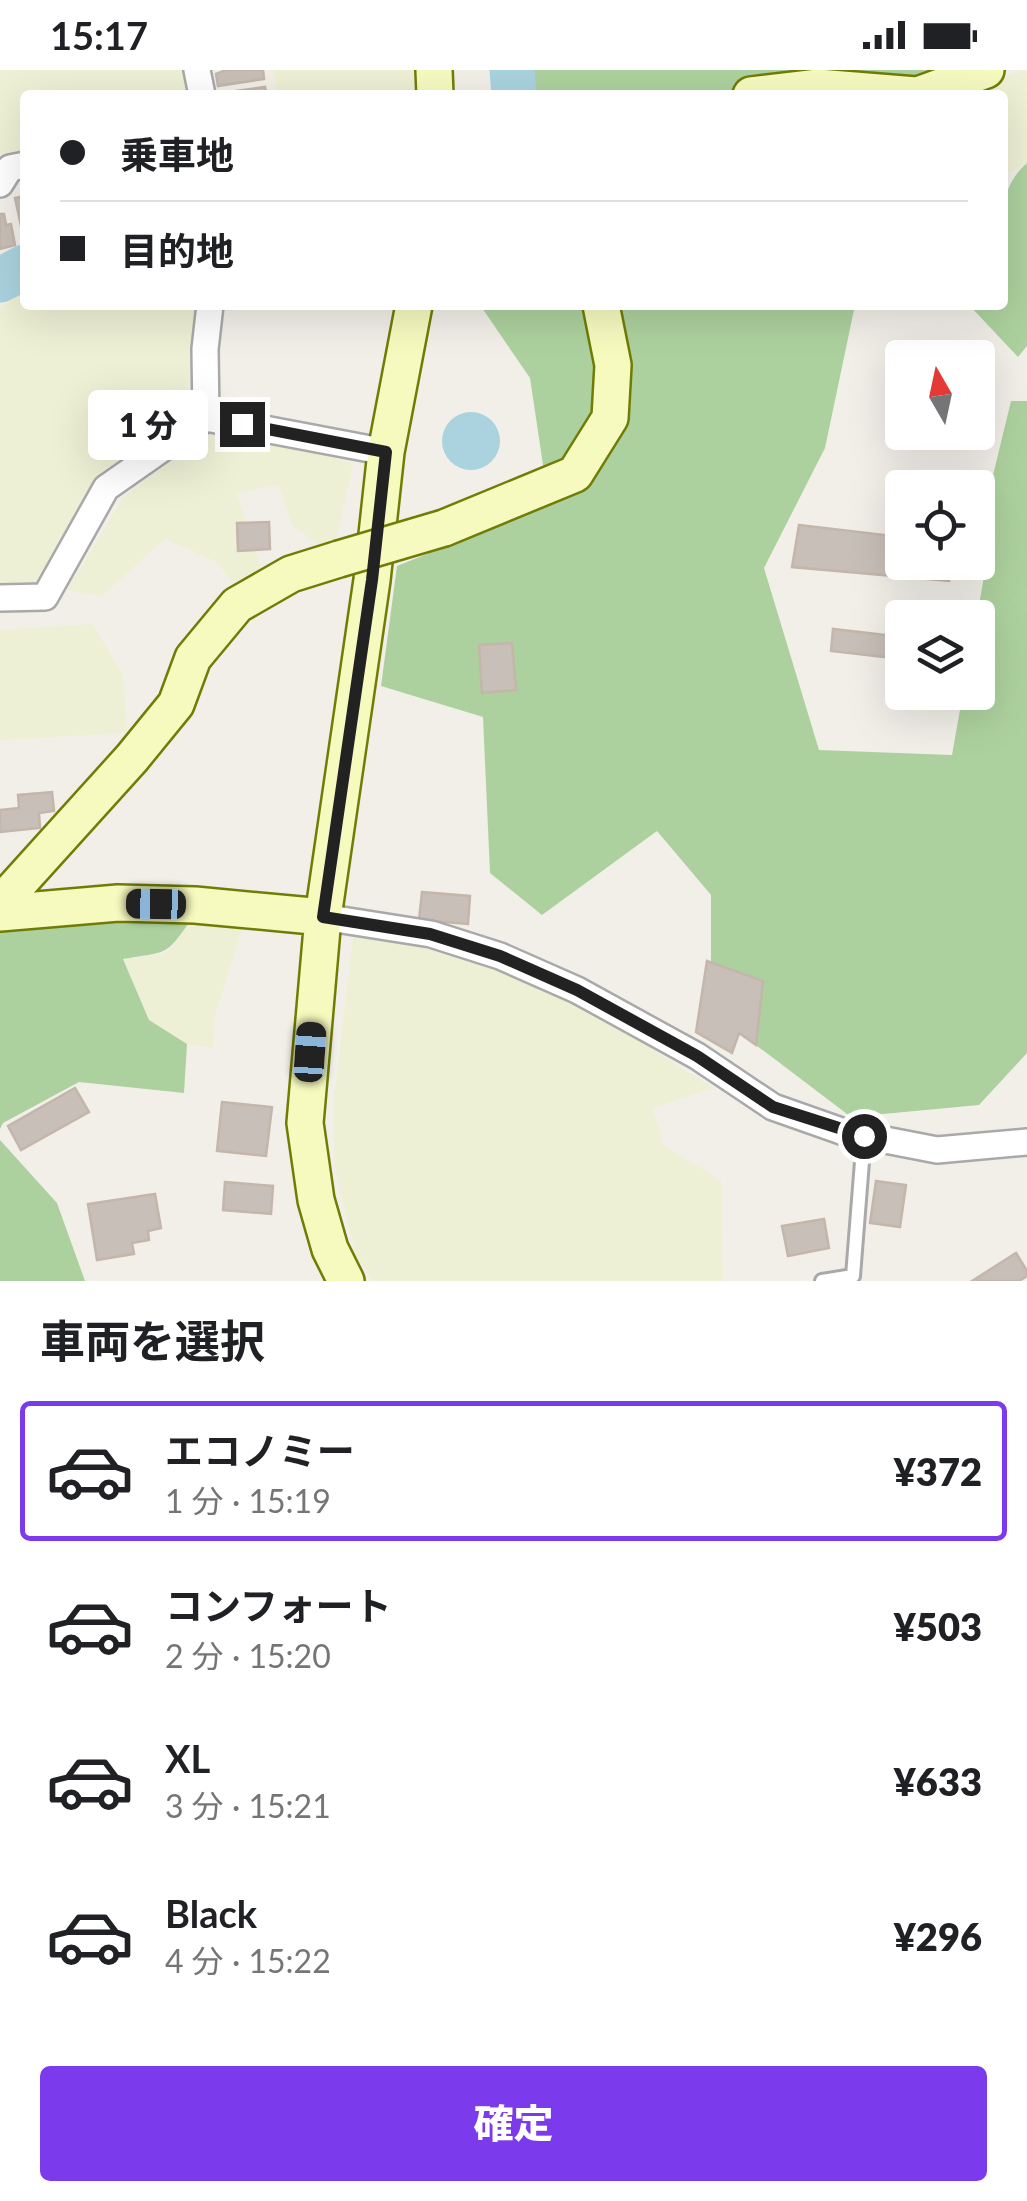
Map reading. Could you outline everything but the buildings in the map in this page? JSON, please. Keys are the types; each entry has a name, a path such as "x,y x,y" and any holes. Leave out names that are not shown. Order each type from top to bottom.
{"street":[{"path":"931,90 986,70"},
{"path":"793,90 855,90"},
{"path":"0,184 10,168 20,166"},
{"path":"206,418 210,310"},
{"path":"346,1281 330,1249 316,1200 305,1123 323,917 372,580 386,452 413,310"},
{"path":"0,904 176,704 193,658 238,605 291,574 444,528 574,474 610,418 614,365 602,310"},
{"path":"0,598 44,597 106,488 206,418 386,452"},
{"path":"0,913 118,903 195,905 323,917 430,934 500,956 577,990 697,1056 773,1107 864,1136 937,1150 1027,1142"}],"lane":[{"path":"822,1281 853,1276 864,1136"}],"green space":[{"path":"0,70 192,70 194,90 20,90 20,151 7,154 0,162"},
{"path":"274,70 416,70 416,90 276,90"},
{"path":"524,70 985,70 968,90 526,90"},
{"path":"1027,70 1027,163 1008,174 1008,90 980,90 984,83"},
{"path":"1027,163 1027,346 1018,357 974,310 1008,310 1008,190"},
{"path":"20,295 20,310 196,310 184,417 107,468 65,535 37,590 0,589 0,307"},
{"path":"483,310 854,310 825,448 764,568 819,750 952,755 960,710 995,710 995,600 980,600 983,580 995,580 994,470 1011,401 1027,401 1027,1053 979,1105 851,1117 711,1011 711,895 657,831 542,915 490,873 483,717 381,686 397,566 549,505 530,378"},
{"path":"250,432 353,464 336,542 322,547 292,525 279,485 236,493 263,572 232,582 217,562 165,539 102,596 67,590 124,496 207,435"},
{"path":"92,624 123,674 127,733 0,740 0,630"},
{"path":"193,917 245,919 216,1013 213,1048 187,1044 149,1020 123,958 162,955 170,950"},
{"path":"193,917 165,950 123,959 149,1020 187,1044 184,1093 79,1082 3,1123 0,1129 0,931"},
{"path":"354,929 507,971 613,1024 713,1088 653,1108 664,1146 721,1180 723,1281 372,1281 356,1255 335,1172 333,1106"},
{"path":"0,1140 57,1203 85,1281 0,1281"}],"water":[{"path":"471,412 492,420 500,441 492,462 471,470 450,462 442,441 450,420"}],"waterway":[{"path":"512,70 514,90"},
{"path":"0,280 20,270"}],"route":[{"path":"242,424 386,452 372,580 323,917 430,934 500,956 577,990 697,1056 773,1107 864,1136"}]}
